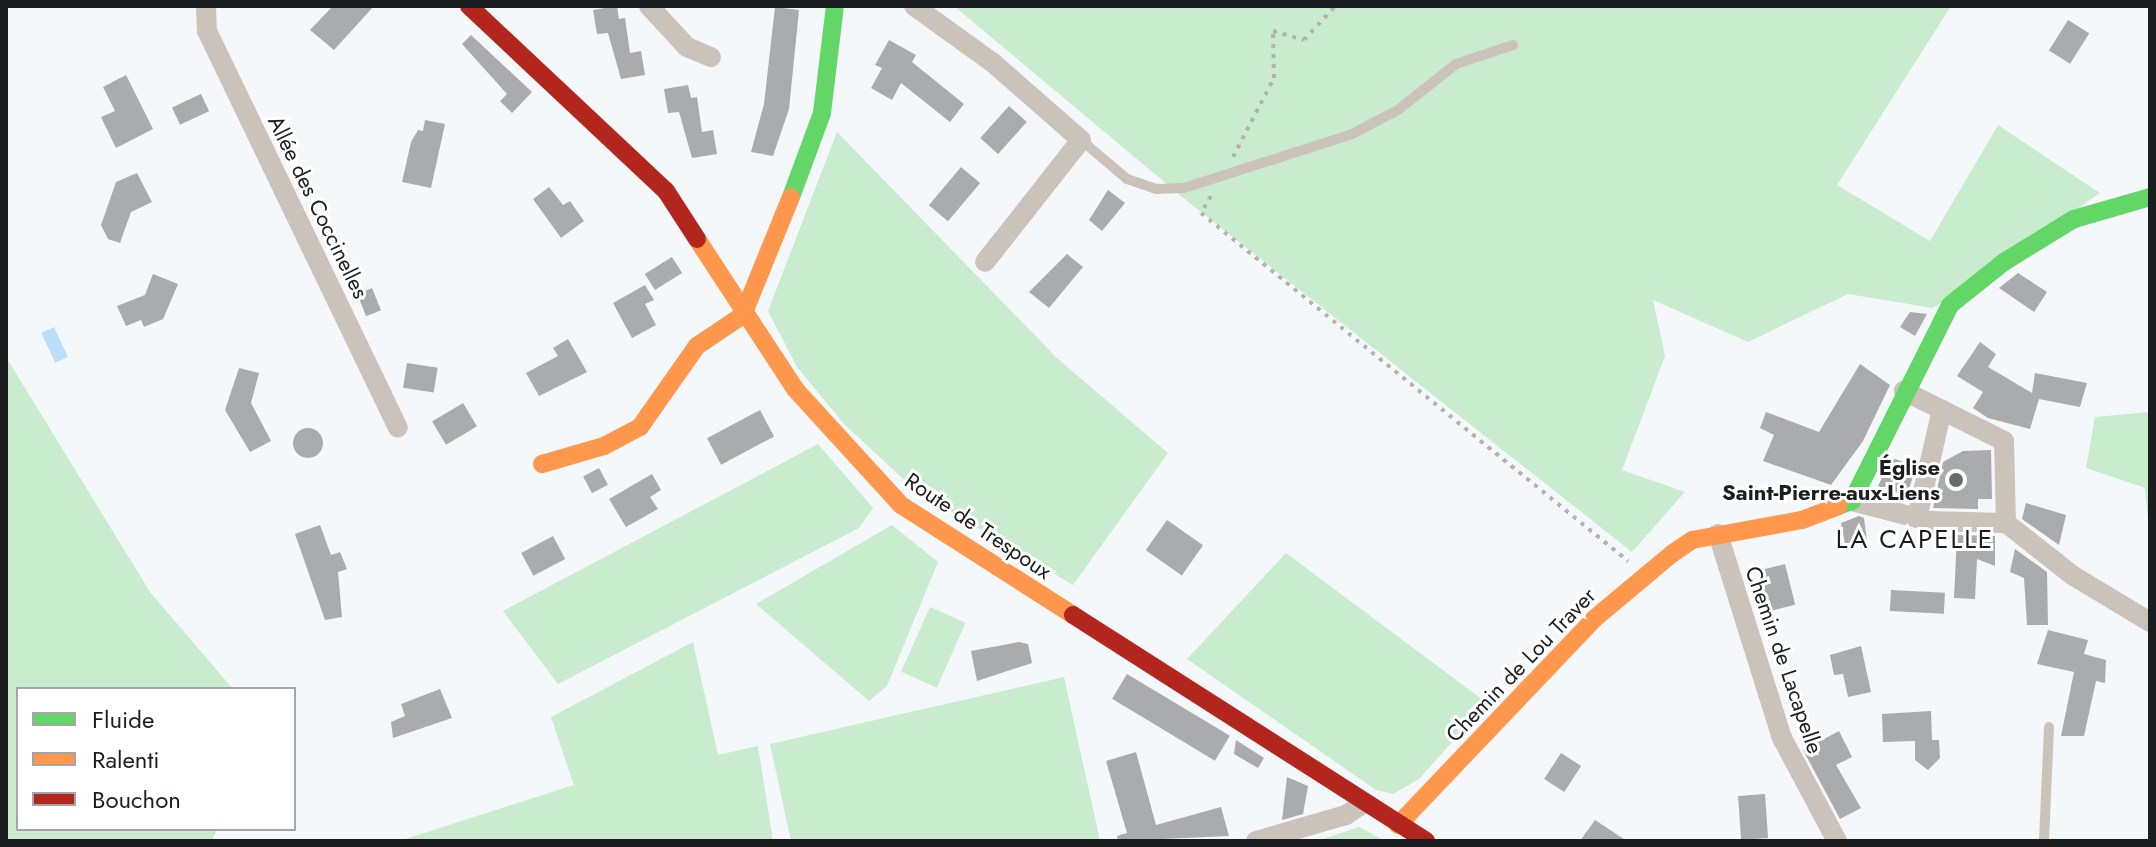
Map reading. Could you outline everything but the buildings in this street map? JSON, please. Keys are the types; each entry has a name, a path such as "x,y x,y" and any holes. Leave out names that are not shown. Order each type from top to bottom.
{"street":[{"name":"Allée des Coccinelles","path":"206,6 205,27 398,427"},
{"name":"Route de Trespoux","path":"469,6 666,191 743,315 795,389 901,505 1426,841"},
{"path":"649,6 687,47 711,57"},
{"path":"542,464 604,446 640,427 697,346 743,315 760,288 822,113 835,6"},
{"path":"914,6 992,62 1081,140 985,262"},
{"path":"2150,197 2074,219 2004,262 1950,305 1904,391 1852,501 1917,518 1997,527 2150,622"},
{"path":"1904,391 2004,441 1997,527"},
{"path":"1917,518 1942,410"},
{"name":"Chemin de Lou Traver","path":"1398,825 1594,619 1673,553 1692,540 1802,520 1852,501"},
{"name":"Chemin de Lacapelle","path":"1718,534 1782,738 1837,841"},
{"path":"1256,841 1346,815 1364,803"}],"lane":[{"path":"1081,140 1127,179 1156,189 1222,179 1352,134 1398,110 1456,64 1513,45"},
{"path":"2044,841 2049,727"}],"path":[{"path":"1335,6 1304,40 1273,31 1274,78 1201,213 1628,562 1640,552"}],"green space":[{"path":"954,6 1951,6 1837,185 1930,241 1998,125 2100,193 1933,308 1848,294 1748,342 1653,300 1665,356 1622,470 1685,492 1632,552 1187,201"},
{"path":"837,132 1058,359 1168,453 1073,585 916,491 844,424 797,367 768,311"},
{"path":"6,357 150,592 231,687 16,687 16,831 216,831 212,841 6,841"},
{"path":"2150,412 2150,544 2145,488 2086,468 2095,417"},
{"path":"818,444 873,508 859,528 558,684 503,611"},
{"path":"892,525 938,562 887,686 869,701 756,604"},
{"path":"1286,553 1487,703 1419,779 1393,794 1376,790 1187,659"},
{"path":"930,607 966,623 937,688 901,672"},
{"path":"693,642 718,755 758,746 773,841 399,841 574,785 551,717"},
{"path":"1064,677 1100,841 791,841 770,744"},
{"path":"1359,827 1385,841 1317,841"}],"water":[{"path":"54,327 68,357 55,363 41,333"}],"traffic: fast":[{"path":"791,197 822,113 835,6"},
{"path":"1838,506 1852,501 1950,305 2004,262 2074,219 2150,197"}],"traffic: slow":[{"path":"542,464 604,446 640,427 697,346 743,315 791,197"},
{"path":"697,239 795,389 901,505 1073,615"},
{"path":"1398,825 1594,619 1673,553 1692,540 1802,520 1838,506"}],"traffic: jam":[{"path":"469,6 666,191 697,239"},
{"path":"1073,615 1426,841"}],"place":[{"name":"Église Saint-Pierre-aux-Liens","path":"1956,480"}],"district":[{"name":"LA CAPELLE","path":"1915,540"}]}
